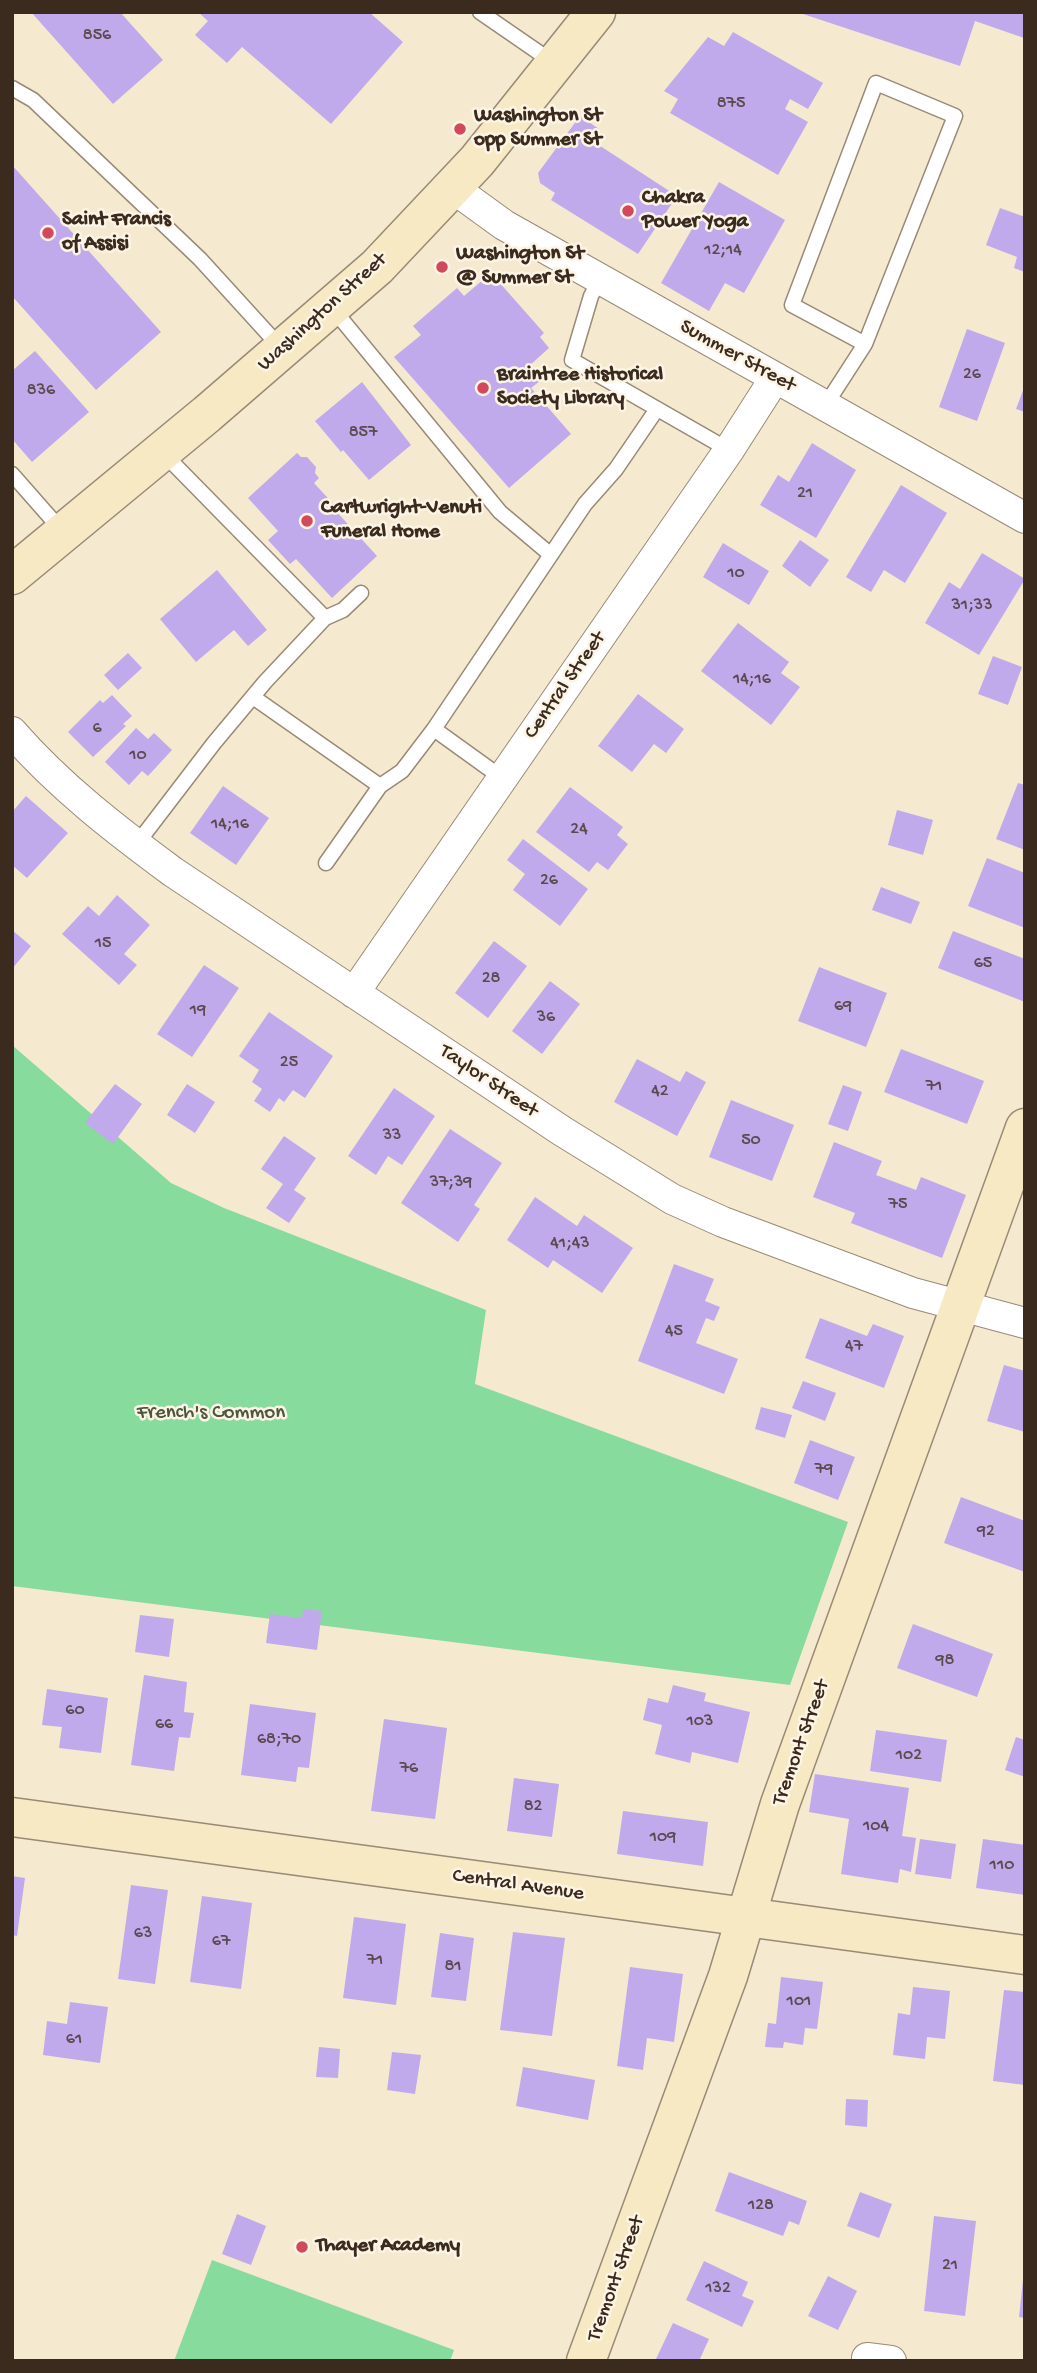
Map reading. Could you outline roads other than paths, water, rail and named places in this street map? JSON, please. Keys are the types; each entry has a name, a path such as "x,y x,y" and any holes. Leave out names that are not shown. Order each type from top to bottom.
{"main road":[{"name":"Washington Street","path":"12,575 162,452 377,267 453,188 596,12"},
{"name":"Tremont Street","path":"586,2361 728,1976 780,1804 1025,1128"},
{"name":"Central Avenue","path":"12,1817 1025,1955"}],"street":[{"name":"Summer Street","path":"453,188 504,225 1025,518"},
{"name":"Central Street","path":"354,993 729,450 775,378"},
{"name":"Taylor Street","path":"12,732 87,805 136,845 562,1131 672,1199 735,1227 913,1293 1025,1323"}],"lane":[{"path":"480,12 555,63"},
{"path":"825,407 865,344 955,116 876,83 792,304 865,344"},
{"path":"12,88 33,100 200,259 283,349"},
{"path":"600,279 591,296 572,360 729,450"},
{"path":"332,308 500,512 551,555"},
{"path":"327,863 380,786 402,771 434,729 585,504 616,469 657,409"},
{"path":"162,452 326,618"},
{"path":"12,474 64,533"},
{"path":"136,845 253,697 326,618 343,610 362,593"},
{"path":"253,697 380,786"},
{"path":"434,729 502,778"}],"place":[{"name":"Washington St opp Summer St","path":"460,129"},
{"name":"Chakra Power Yoga","path":"628,211"},
{"name":"Saint Francis of Assisi","path":"48,233"},
{"name":"Washington St @ Summer St","path":"442,267"},
{"name":"Braintree Historical Society Library","path":"483,388"},
{"name":"Cartwright-Venuti Funeral Home","path":"307,521"},
{"name":"Thayer Academy","path":"302,2247"}],"park label":[{"name":"French's Common","path":"211,1414"}]}
